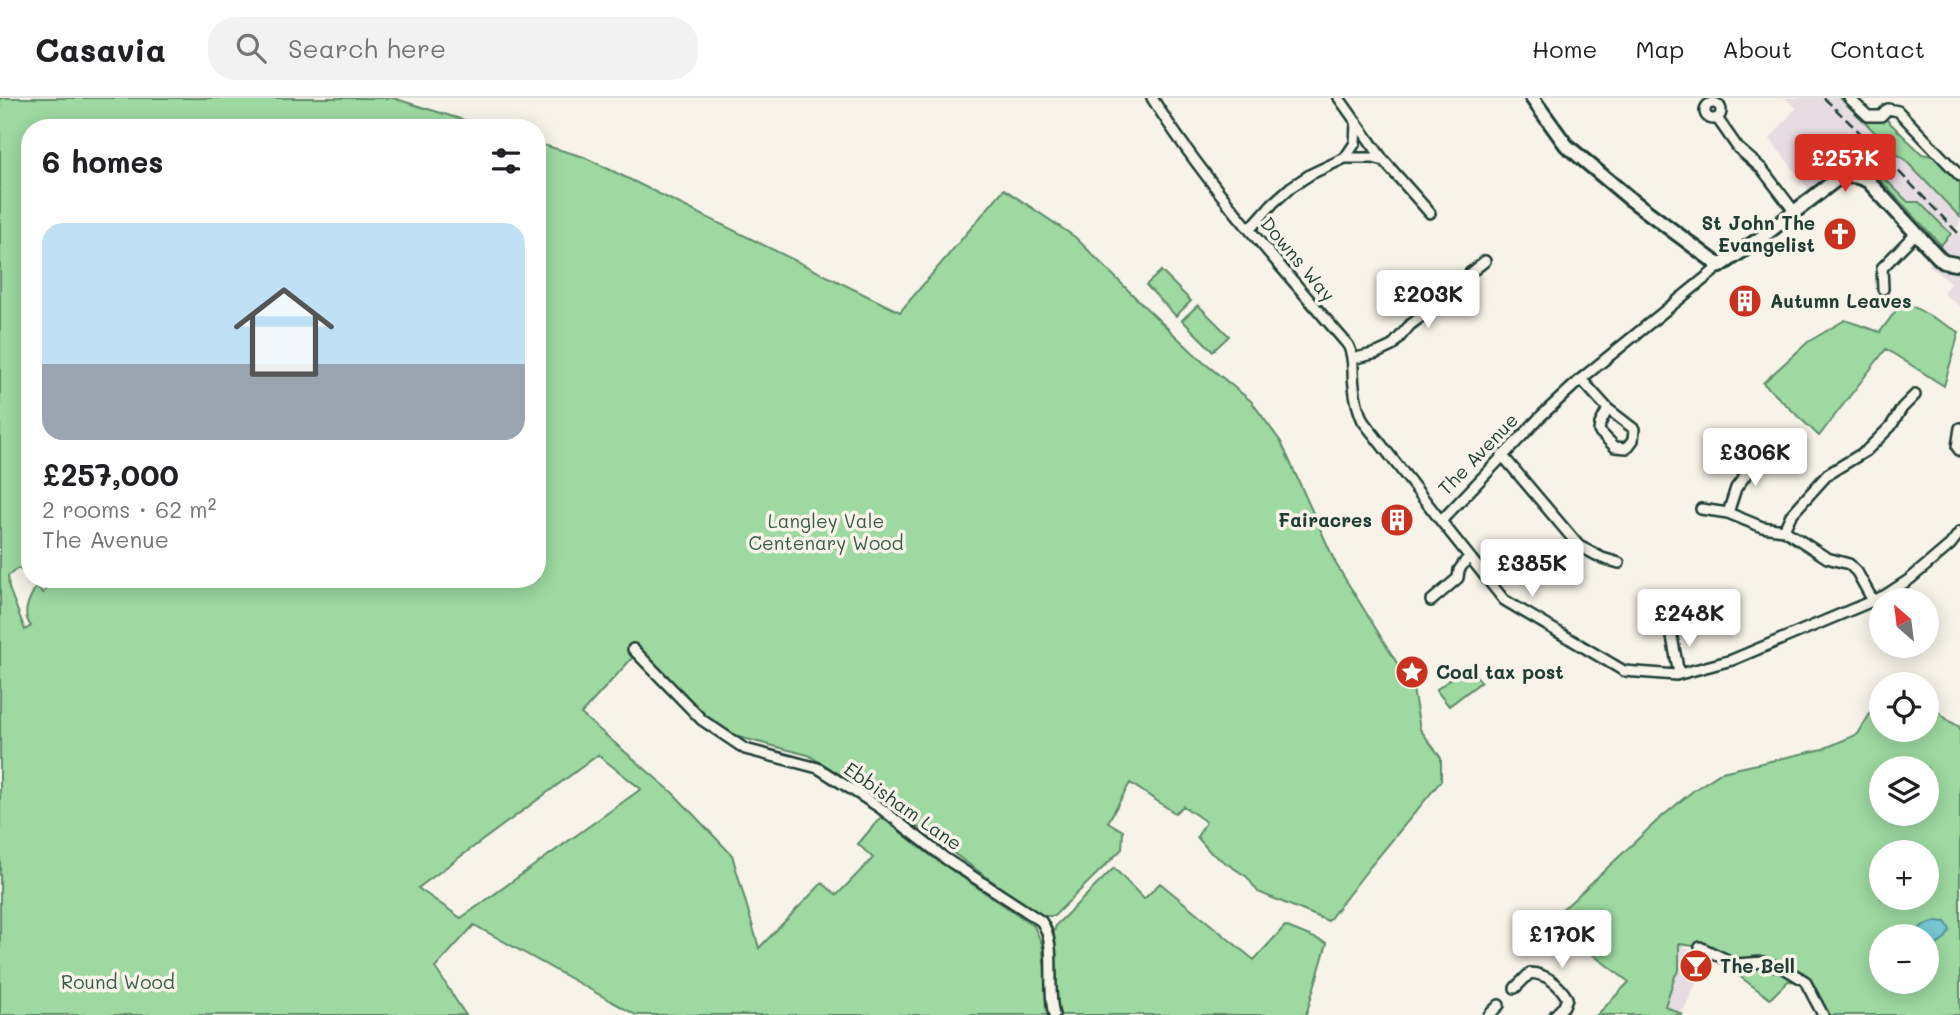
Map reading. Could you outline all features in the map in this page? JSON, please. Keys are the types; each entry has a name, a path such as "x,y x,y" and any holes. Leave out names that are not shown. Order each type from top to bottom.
{"street":[{"name":"Downs Way","path":"1152,98 1178,140 1348,345 1358,410 1363,421 1441,521"},
{"path":"1339,98 1384,161 1430,213"},
{"path":"1532,98 1566,145 1629,198 1720,266"},
{"path":"1849,98 1868,116 1881,116 1888,109 1898,111 1960,176"},
{"path":"1705,101 1707,115 1717,118 1738,148 1762,169 1794,211"},
{"path":"1345,158 1355,143 1356,123"},
{"path":"1250,229 1273,203 1311,174 1345,158 1373,158 1384,161"},
{"name":"The Avenue","path":"1869,600 1732,660 1679,674 1624,671 1504,600 1441,521 1541,416 1581,379 1720,266 1837,179 1847,175 1868,181 1944,262 1959,263"},
{"path":"1883,289 1882,268 1915,234"},
{"path":"1352,359 1392,346 1410,325 1452,295 1470,273 1485,261"},
{"path":"1581,379 1608,409 1633,429 1633,440 1626,448 1615,447 1600,431 1600,424 1608,409"},
{"path":"1784,530 1791,515 1828,474 1866,451 1891,426 1902,408 1915,395"},
{"path":"1960,428 1957,447 1960,451"},
{"path":"1728,513 1736,488 1762,453"},
{"path":"1503,455 1579,546 1619,563"},
{"path":"1701,509 1728,513 1762,527 1784,530 1827,558 1849,564 1857,572 1869,594"},
{"name":"The Avenue","path":"1896,588 1950,545 1960,532"},
{"path":"1431,601 1458,578 1459,570 1469,556"},
{"path":"1679,603 1670,613 1669,621 1679,674"},
{"name":"Ebbisham Lane","path":"633,649 702,720 745,749 818,768 879,807 946,859 1041,921 1047,928 1049,942 1050,1001 1054,1015"},
{"path":"1700,947 1736,964 1764,962 1787,970 1805,981 1823,1015"},
{"path":"1515,988 1530,973 1549,978 1567,998 1564,1006 1555,1015"},
{"path":"1489,1015 1499,1005"}],"shaded area":[{"path":"1785,98 1840,98 1929,184 1960,217 1960,224 1941,245 1867,166 1858,176 1814,196 1770,139 1796,108"},
{"path":"1960,228 1960,306 1943,293 1950,283 1929,265"},
{"path":"1678,944 1708,958 1681,1015 1665,1006 1679,970"}],"green space":[{"name":"Langley Vale Centenary Wood","path":"0,98 393,98 460,119 21,119 21,570 18,568 8,576 9,588 25,630 31,626 26,612 35,588 43,593 47,588 546,588 546,146 584,157 900,312 1004,189 1075,237 1202,361 1251,401 1281,442 1336,564 1413,689 1420,729 1441,758 1441,781 1328,921 1258,892 1247,877 1211,853 1197,837 1206,822 1183,806 1175,813 1130,783 1108,822 1123,831 1122,849 1054,916 1040,916 1000,894 1003,889 879,799 808,755 735,736 702,720 634,656 581,714 673,793 732,855 759,948 822,883 837,895 873,858 858,844 881,817 931,856 1034,926 1042,944 1050,1015 636,1015 474,925 435,968 466,1015 0,1015","holes":["598,755 641,789 461,918 418,888"]},
{"path":"1840,98 1845,98 1867,119 1886,119 1922,154 1936,157 1960,184 1960,217 1903,158"},
{"path":"1879,179 1885,179 1908,202 1919,202 1951,234 1941,245"},
{"path":"1161,271 1191,301 1176,316 1146,285"},
{"path":"1903,301 1959,332 1944,386 1886,349 1819,436 1763,383 1808,342 1845,320 1880,332"},
{"path":"1198,305 1229,336 1213,351 1182,320"},
{"path":"1469,665 1481,682 1449,706 1436,690"},
{"path":"1939,712 1960,727 1960,1015 1823,1015 1804,982 1788,981 1770,999 1700,947 1679,944 1679,970 1665,1006 1683,1015 1597,1015 1629,982 1554,922 1554,915 1658,820 1694,790 1722,772 1823,749 1858,734 1869,715 1869,742 1939,742"},
{"path":"1114,868 1144,899 1160,883 1254,960 1285,926 1327,943 1306,1015 1060,1015 1056,1000 1056,954 1053,935 1056,925"}],"water":[{"path":"1945,922 1950,929 1939,943 1939,924 1928,924"}],"railway":[{"path":"1824,98 1960,235"}],"place":[{"name":"St John The Evangelist","path":"1840,234"},
{"name":"Autumn Leaves","path":"1745,301"},
{"name":"Fairacres","path":"1397,520"},
{"name":"Coal tax post","path":"1412,672"},
{"name":"The Bell","path":"1696,966"}],"park label":[{"name":"Round Wood","path":"118,982"}]}
